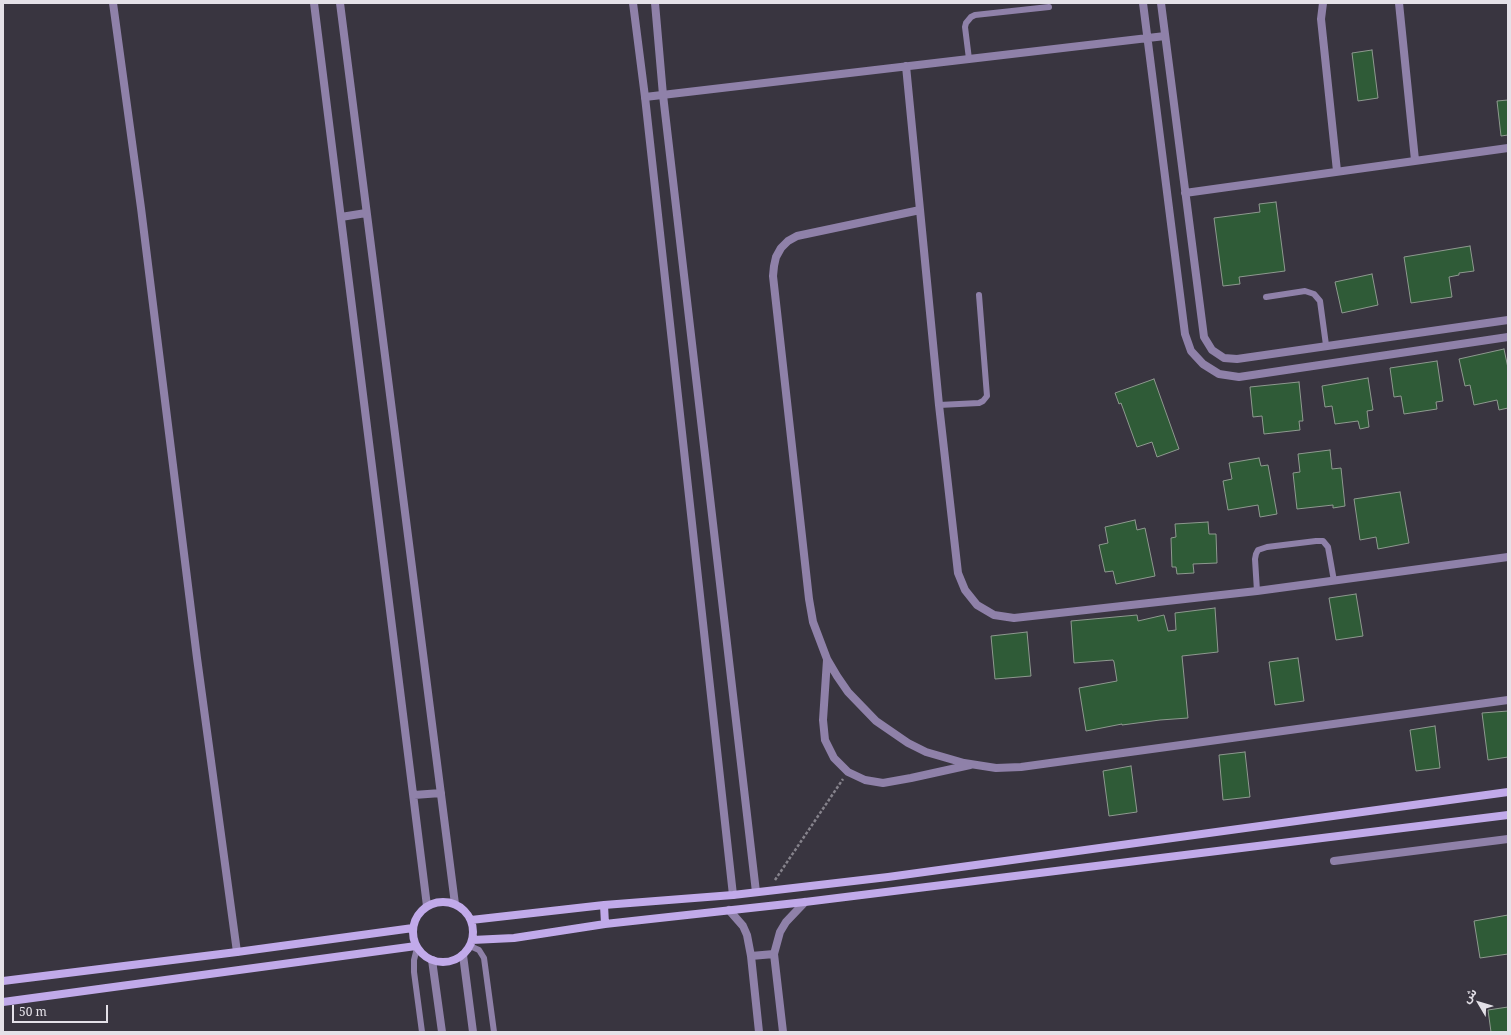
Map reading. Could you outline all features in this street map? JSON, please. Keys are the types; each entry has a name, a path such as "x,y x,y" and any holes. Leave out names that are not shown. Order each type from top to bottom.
{"main road":[{"path":"471,920 604,905 733,895 888,877 1508,792"},
{"path":"471,943 606,924 890,892 1508,815"},
{"path":"888,877 890,892"},
{"path":"441,902 455,904 461,908 471,920 473,934 471,943 462,955 448,962 432,960 424,956 417,947 413,934 413,928 418,915 427,906 441,902"},
{"path":"604,905 606,924"},
{"path":"3,981 238,952 413,928"},
{"path":"3,1002 417,947"}],"street":[{"path":"114,3 197,658 238,952"},
{"path":"314,3 427,906"},
{"path":"340,3 455,904"},
{"path":"633,3 645,97 733,895"},
{"path":"655,3 663,95 756,892"},
{"path":"1143,3 1185,334 1191,351 1203,364 1219,374 1239,377 1508,337"},
{"path":"1161,3 1204,337 1212,350 1224,358 1237,359 1508,320"},
{"path":"1323,3 1321,19 1337,171"},
{"path":"1399,3 1415,160"},
{"path":"645,97 1165,36"},
{"path":"906,66 939,405 958,573 967,594 977,605 985,610 1004,617 1014,618 1257,591 1508,557"},
{"path":"1185,193 1508,148"},
{"path":"920,210 797,236 788,241 782,248 776,257 774,266 774,284 809,599 813,622 827,659 848,692 876,721 892,733 926,752 945,758 996,768 1021,767 1508,700"},
{"path":"341,217 366,213"},
{"path":"827,659 823,730 827,745 834,758 848,772 865,780 883,783 974,764"},
{"path":"414,795 441,792"},
{"path":"1334,861 1508,838"},
{"path":"782,1032 774,954 780,932 786,922 804,902"},
{"path":"729,910 743,926 747,935 751,956 759,1032"},
{"path":"751,956 774,954"},
{"path":"462,955 473,1032"},
{"path":"432,960 442,1032"}],"lane":[{"path":"969,59 965,27 971,17 975,15 1049,7"},
{"path":"1266,297 1305,291 1314,294 1320,301 1326,346"},
{"path":"939,405 979,403 987,396 979,295"},
{"path":"1257,591 1256,554 1258,550 1267,547 1316,541 1323,542 1328,547 1334,581"},
{"path":"471,943 479,950 484,958 494,1032"},
{"path":"417,947 414,960 414,972 422,1032"}],"path":[{"path":"768,891 848,772"}],"building":[{"path":"1372,50 1378,98 1358,101 1352,53"},
{"path":"1508,100 1508,135 1501,136 1497,101"},
{"path":"1276,202 1285,271 1239,277 1240,284 1223,286 1214,218 1260,212 1259,204"},
{"path":"1470,246 1474,271 1459,273 1459,275 1449,277 1452,297 1411,303 1404,257"},
{"path":"1372,274 1378,305 1342,313 1335,282"},
{"path":"1504,349 1508,368 1508,408 1499,410 1497,400 1474,405 1470,385 1465,386 1459,359"},
{"path":"1437,361 1443,401 1436,402 1437,409 1404,414 1401,396 1394,397 1390,368"},
{"path":"1368,378 1373,410 1367,411 1369,427 1360,429 1358,421 1335,424 1332,406 1325,407 1322,386"},
{"path":"1154,379 1179,449 1157,457 1152,442 1137,447 1121,403 1119,404 1115,393"},
{"path":"1299,382 1303,421 1299,421 1300,430 1264,434 1262,416 1253,417 1250,387"},
{"path":"1330,450 1332,469 1341,468 1345,506 1333,508 1333,505 1297,509 1293,473 1300,472 1298,454"},
{"path":"1259,458 1261,466 1268,465 1277,514 1260,517 1258,505 1228,510 1223,481 1232,479 1229,463"},
{"path":"1400,492 1409,543 1378,549 1376,537 1360,540 1354,499"},
{"path":"1135,520 1137,530 1145,528 1155,576 1116,584 1113,571 1105,572 1099,545 1108,543 1105,527"},
{"path":"1208,522 1209,534 1216,534 1217,563 1193,564 1194,573 1177,574 1176,567 1172,567 1171,538 1176,537 1175,524"},
{"path":"1356,594 1363,636 1336,640 1329,598"},
{"path":"1215,608 1218,652 1182,656 1188,718 1122,724 1086,731 1079,688 1117,681 1113,660 1074,663 1071,621 1137,615 1138,621 1164,615 1168,631 1176,630 1175,613"},
{"path":"1027,632 1031,676 995,679 991,636"},
{"path":"1298,658 1304,701 1275,705 1269,662"},
{"path":"1508,711 1508,757 1488,760 1482,713"},
{"path":"1435,726 1440,768 1416,771 1410,730"},
{"path":"1245,752 1250,797 1223,800 1219,755"},
{"path":"1131,766 1137,812 1109,816 1103,771"},
{"path":"1508,915 1508,954 1480,958 1474,921"},
{"path":"1508,1007 1508,1032 1491,1032 1488,1010"}]}
